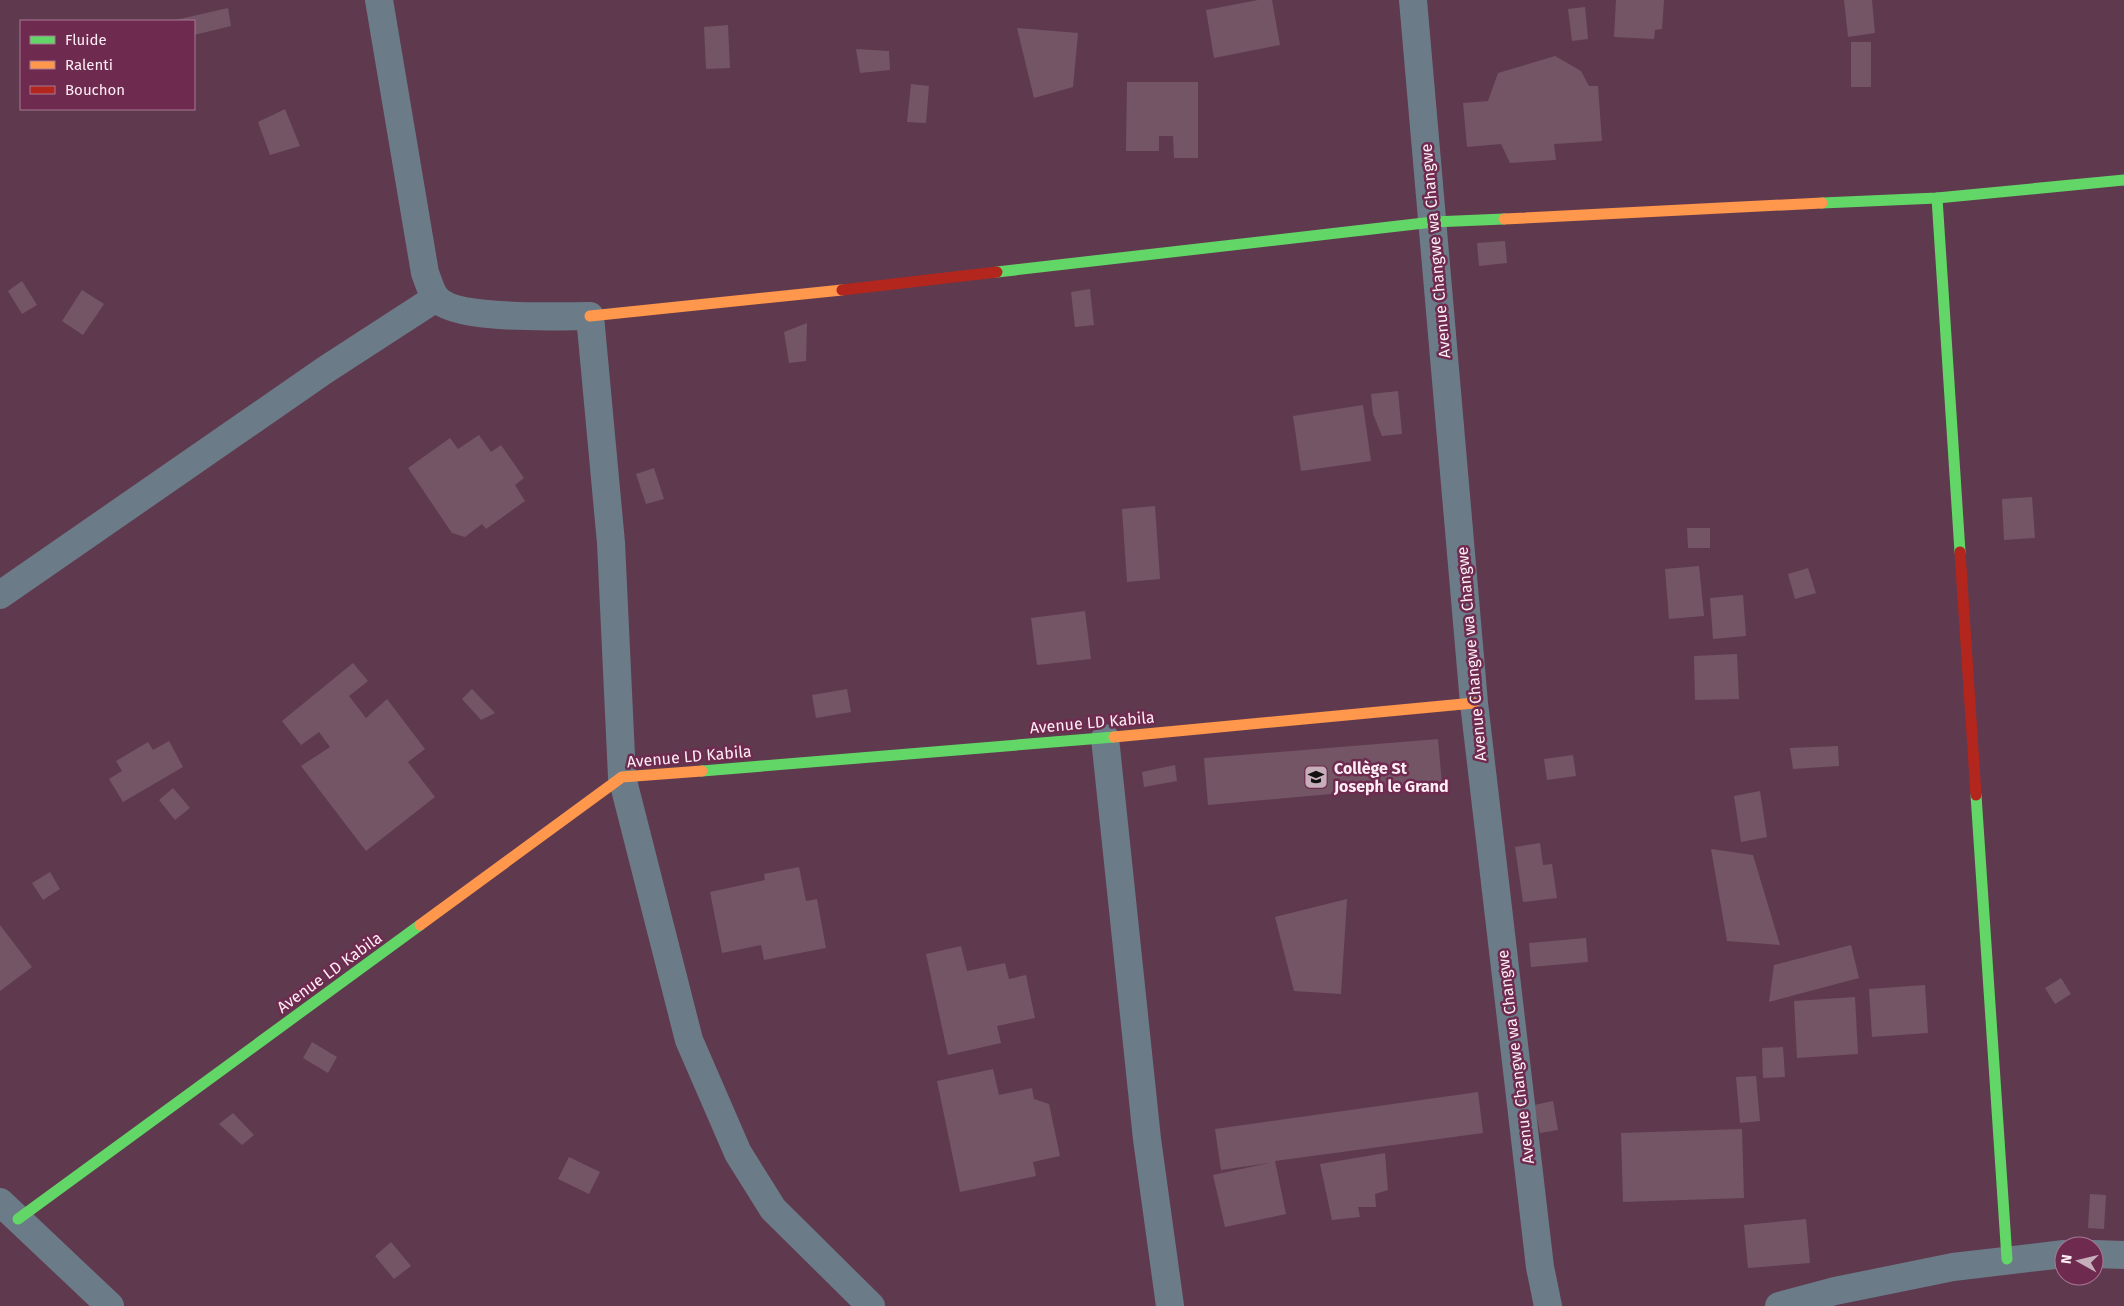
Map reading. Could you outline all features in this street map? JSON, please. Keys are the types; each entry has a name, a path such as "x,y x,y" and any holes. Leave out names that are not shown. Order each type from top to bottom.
{"street":[{"path":"379,0 425,273 436,298 455,310 474,313 527,316 590,316 906,283 1432,222 1937,198 2124,180"},
{"name":"Avenue Changwe wa Changwe","path":"1413,0 1474,703 1540,1268 1548,1306"},
{"path":"1937,198 2007,1259"},
{"path":"0,595 325,370 436,298"},
{"path":"590,316 611,543 622,777 690,1040 738,1153 773,1209 872,1306"},
{"name":"Avenue LD Kabila","path":"9,1210 622,777 1105,738 1474,703"},
{"path":"1105,738 1147,1140 1170,1306"},
{"path":"9,1210 110,1306"},
{"path":"2104,1254 2124,1255"},
{"path":"1779,1306 1835,1291 1900,1280 1953,1267 2007,1259 2054,1255"}],"building":[{"path":"1258,0 1272,0 1280,45 1214,58 1206,10"},
{"path":"1616,0 1664,0 1662,29 1655,30 1654,39 1614,37"},
{"path":"1844,0 1872,0 1875,33 1848,37"},
{"path":"1585,7 1588,39 1572,41 1568,9"},
{"path":"228,8 231,26 195,35 195,20 175,20"},
{"path":"728,25 730,68 706,69 704,27"},
{"path":"1017,28 1078,33 1073,87 1034,98"},
{"path":"1851,42 1871,42 1871,87 1851,87"},
{"path":"856,49 889,51 890,70 860,73"},
{"path":"1555,56 1581,71 1589,86 1598,86 1602,141 1554,144 1556,160 1510,163 1501,144 1467,147 1463,103 1488,101 1498,73"},
{"path":"1127,82 1198,82 1198,158 1174,158 1173,136 1159,136 1159,151 1126,151"},
{"path":"911,84 929,86 926,123 907,122"},
{"path":"285,109 300,146 270,155 258,122"},
{"path":"1505,241 1507,263 1479,266 1477,243"},
{"path":"22,281 37,305 22,314 8,291"},
{"path":"1090,289 1094,325 1075,327 1071,292"},
{"path":"82,290 104,304 83,335 62,321"},
{"path":"807,323 806,361 789,363 784,332"},
{"path":"1398,391 1402,434 1382,436 1373,414 1371,394"},
{"path":"1363,405 1371,461 1301,471 1293,416"},
{"path":"479,435 491,452 501,445 524,478 515,485 525,501 486,529 482,524 465,537 452,533 408,468 450,438 458,449"},
{"path":"654,468 664,499 646,504 636,474"},
{"path":"2032,497 2035,538 2004,540 2002,499"},
{"path":"1155,506 1160,579 1127,582 1122,509"},
{"path":"1687,528 1710,528 1710,548 1688,548"},
{"path":"1699,566 1704,616 1669,619 1665,569"},
{"path":"1808,568 1816,593 1795,599 1788,574"},
{"path":"1743,595 1746,636 1713,639 1710,598"},
{"path":"1085,611 1091,659 1037,665 1031,618"},
{"path":"1737,654 1739,699 1695,700 1694,656"},
{"path":"353,663 368,681 349,696 366,718 387,699 425,749 408,762 435,797 366,851 301,766 330,747 319,732 301,745 282,721"},
{"path":"472,689 495,713 481,720 462,699"},
{"path":"847,689 851,712 816,718 812,695"},
{"path":"1438,739 1442,784 1208,805 1204,758"},
{"path":"169,741 183,767 123,802 109,779 122,771 116,761 148,742 153,750"},
{"path":"1838,746 1839,766 1793,769 1790,748"},
{"path":"1573,755 1576,776 1547,780 1544,759"},
{"path":"1175,765 1177,781 1144,787 1142,772"},
{"path":"173,788 190,808 175,820 159,800"},
{"path":"1760,791 1767,837 1741,842 1734,796"},
{"path":"1540,843 1543,865 1552,864 1557,898 1523,902 1515,847"},
{"path":"1711,849 1753,855 1780,945 1727,941"},
{"path":"799,867 806,901 817,899 826,948 764,960 761,945 722,953 710,892 765,880 764,874"},
{"path":"50,872 60,889 43,900 32,883"},
{"path":"1347,899 1341,994 1294,991 1275,917"},
{"path":"0,925 32,967 0,991"},
{"path":"1586,938 1588,962 1531,967 1529,943"},
{"path":"1851,945 1859,978 1769,1002 1774,965"},
{"path":"961,946 967,971 1005,963 1009,979 1026,975 1035,1018 997,1026 1001,1043 948,1055 926,954"},
{"path":"2061,978 2071,994 2055,1004 2045,988"},
{"path":"1925,985 1928,1033 1872,1037 1869,989"},
{"path":"1855,997 1858,1054 1797,1058 1794,1001"},
{"path":"312,1042 337,1057 328,1073 303,1058"},
{"path":"1783,1047 1785,1077 1763,1078 1762,1048"},
{"path":"993,1069 999,1095 1032,1088 1034,1099 1049,1104 1060,1156 1033,1162 1036,1176 960,1192 937,1081"},
{"path":"1756,1076 1760,1121 1740,1123 1736,1077"},
{"path":"1478,1092 1483,1133 1275,1161 1286,1214 1225,1227 1213,1175 1269,1163 1221,1170 1215,1129"},
{"path":"1553,1101 1558,1130 1540,1133 1534,1105"},
{"path":"233,1113 254,1135 242,1145 219,1124"},
{"path":"1742,1129 1744,1198 1623,1202 1621,1133"},
{"path":"1385,1153 1388,1190 1375,1194 1376,1207 1358,1207 1360,1217 1332,1220 1320,1164"},
{"path":"569,1157 600,1172 589,1194 558,1179"},
{"path":"2090,1194 2106,1195 2104,1229 2088,1228"},
{"path":"1806,1219 1810,1263 1748,1268 1744,1225"},
{"path":"391,1242 411,1266 394,1279 375,1256"}],"traffic: fast":[{"path":"1822,203 1937,198 2124,180"},
{"path":"1937,198 1960,552"},
{"path":"997,272 1433,222 1504,219"},
{"path":"702,771 1114,737"},
{"path":"1976,795 2007,1259"},
{"path":"18,1219 420,925"}],"traffic: slow":[{"path":"1504,219 1822,203"},
{"path":"590,316 842,290"},
{"path":"1114,737 1474,703"},
{"path":"420,925 622,777 702,771"}],"traffic: jam":[{"path":"842,290 997,272"},
{"path":"1960,552 1976,795"}],"place":[{"name":"Collège St Joseph le Grand","path":"1316,777"}]}
